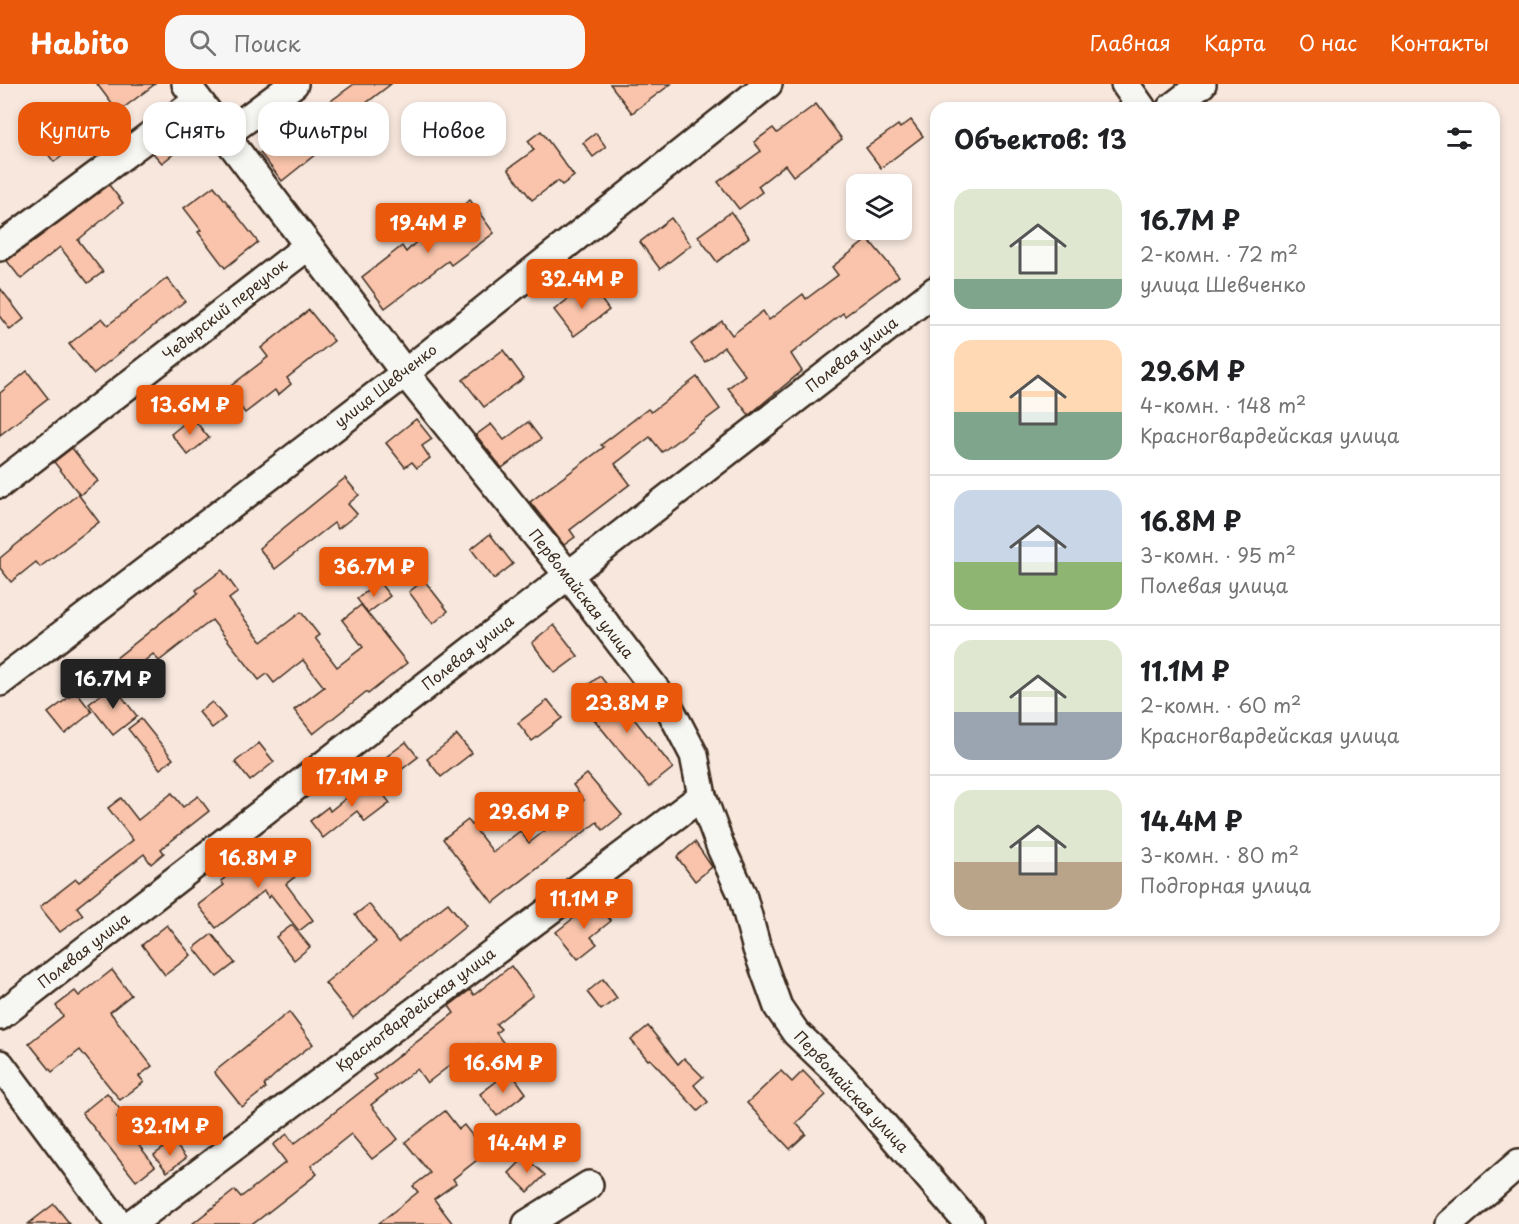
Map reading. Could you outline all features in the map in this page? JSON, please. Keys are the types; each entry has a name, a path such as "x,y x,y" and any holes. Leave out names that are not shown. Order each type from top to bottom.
{"street":[{"path":"246,119 294,84"},
{"name":"улица Шевченко","path":"0,682 405,373 768,84"},
{"path":"1125,84 1138,102"},
{"path":"1179,102 1202,84"},
{"path":"0,247 192,92"},
{"name":"Первомайская улица","path":"241,156 405,373 569,576 669,707 694,755 702,796 721,848 742,894 757,949 778,1007 796,1034 842,1077 969,1224"},
{"name":"Чедырский переулок","path":"0,484 308,246"},
{"name":"Полевая улица","path":"0,1016 930,295"},
{"name":"Красногвардейская улица","path":"131,1224 702,796"},
{"path":"0,1064 119,1224"},
{"path":"1449,1224 1519,1163"},
{"path":"527,1224 589,1185"}],"building":[{"path":"97,84 155,84 131,102 110,102"},
{"path":"354,84 391,84 368,102 329,102"},
{"path":"610,84 671,84 632,113"},
{"path":"816,104 842,139 793,176 785,165 758,186 762,192 739,209 718,182 761,151 754,142 773,128 777,133"},
{"path":"911,120 923,136 881,168 866,148 898,125 900,128"},
{"path":"541,131 574,176 562,185 558,181 532,200 508,169 534,150 528,141"},
{"path":"596,133 606,147 593,157 583,143"},
{"path":"49,156 62,156 54,162"},
{"path":"156,156 171,156 162,163"},
{"path":"262,156 313,156 282,181"},
{"path":"109,185 123,203 78,240 103,272 88,283 60,247 21,279 7,261"},
{"path":"214,186 258,242 225,268 198,232 201,230 184,208"},
{"path":"470,200 494,233 451,265 448,261 385,308 362,277 402,246 406,252 423,235"},
{"path":"731,212 749,237 717,262 698,236"},
{"path":"671,218 691,245 660,269 640,242"},
{"path":"869,240 899,276 845,316 843,313 791,354 802,371 749,415 728,388 745,375 724,347 705,362 691,344 722,321 732,335 763,311 769,320 803,294 806,299 838,275 832,267"},
{"path":"167,278 185,301 93,374 69,344 102,318 108,325"},
{"path":"589,283 609,310 574,336 554,310"},
{"path":"0,288 24,319 10,330 0,317"},
{"path":"309,310 334,341 287,378 291,384 278,395 275,390 245,413 227,389 268,357 261,348"},
{"path":"503,350 524,378 484,407 463,380"},
{"path":"27,371 48,398 0,435 0,393"},
{"path":"697,377 720,409 662,452 650,437 615,464 630,484 570,530 575,537 564,545 530,502 604,447 601,445 648,409 651,412"},
{"path":"192,417 209,438 188,455 171,434"},
{"path":"416,419 432,439 422,446 430,458 417,468 412,462 405,467 386,443"},
{"path":"528,422 541,439 502,468 476,435 491,424 504,440"},
{"path":"72,448 98,481 80,495 54,462"},
{"path":"345,478 359,495 348,504 357,514 338,529 334,523 275,569 259,548"},
{"path":"78,494 99,522 40,567 36,562 11,582 0,568 0,558"},
{"path":"490,534 513,564 494,579 471,549"},
{"path":"222,570 238,592 229,599 262,642 301,612 319,635 315,638 337,667 363,647 342,620 361,605 407,663 313,734 294,710 324,687 303,660 274,683 267,674 259,680 212,620 159,661 153,654 122,679 110,663 198,593 196,590"},
{"path":"424,580 448,611 433,624 409,592"},
{"path":"379,582 390,596 368,613 357,599"},
{"path":"554,625 578,656 555,673 532,643"},
{"path":"600,676 673,768 649,787 593,718 601,711 584,688"},
{"path":"113,685 137,716 113,735 89,704"},
{"path":"76,692 92,712 65,734 48,713"},
{"path":"548,700 562,718 532,741 518,723"},
{"path":"212,702 225,718 212,728 199,712"},
{"path":"141,719 173,759 160,769 128,729"},
{"path":"457,735 472,753 441,777 427,759"},
{"path":"406,742 418,757 389,779 377,764"},
{"path":"259,743 274,762 250,781 235,762"},
{"path":"587,774 622,815 603,830 597,822 493,903 443,839 468,820 493,852 520,831 529,843 584,800 573,785"},
{"path":"371,778 390,803 365,822 357,811 323,838 310,821 328,807 330,811"},
{"path":"172,793 183,807 198,796 209,811 161,849 164,853 151,864 144,854 77,907 83,915 60,932 40,907 76,879 79,882 133,840 108,808 121,798 138,820"},
{"path":"695,842 712,867 695,881 677,857"},
{"path":"278,843 301,872 286,884 313,920 299,931 271,895 269,898 264,891 216,928 198,905 224,885 221,881 237,868 240,872"},
{"path":"595,901 611,921 591,937 597,944 578,959 556,932"},
{"path":"448,903 466,926 353,1018 325,983 376,942 355,915 369,904 398,942"},
{"path":"167,925 191,955 165,975 142,945"},
{"path":"292,925 310,947 294,960 276,937"},
{"path":"212,934 235,963 217,977 194,948"},
{"path":"511,966 533,995 496,1024 501,1029 496,1033 511,1053 495,1066 478,1044 427,1083 417,1069 371,1105 398,1139 372,1159 351,1134 311,1166 317,1174 253,1224 192,1224 235,1190 241,1197 286,1162 273,1145 287,1134 294,1144 377,1079 374,1075 454,1013 449,1006 470,990 474,995"},
{"path":"112,970 131,995 110,1012 152,1066 139,1076 144,1082 120,1100 80,1050 52,1072 29,1043 63,1016 56,1006 75,991 79,996"},
{"path":"603,979 617,998 601,1010 587,992"},
{"path":"289,1012 313,1044 288,1063 264,1085 266,1088 242,1107 214,1072"},
{"path":"648,1026 678,1064 684,1058 703,1077 694,1085 708,1102 698,1111 631,1040"},
{"path":"510,1071 526,1093 497,1116 480,1094"},
{"path":"781,1071 792,1082 803,1071 826,1095 796,1123 806,1134 790,1149 747,1103"},
{"path":"107,1093 123,1113 117,1117 155,1166 136,1181 82,1113"},
{"path":"445,1111 459,1129 464,1125 486,1153 453,1179 456,1183 434,1199 453,1224 378,1224 418,1192 413,1186 430,1173 405,1142"},
{"path":"173,1141 186,1158 167,1172 154,1155"},
{"path":"525,1157 545,1175 528,1192 509,1173"},
{"path":"54,1204 70,1224 28,1224"}]}
